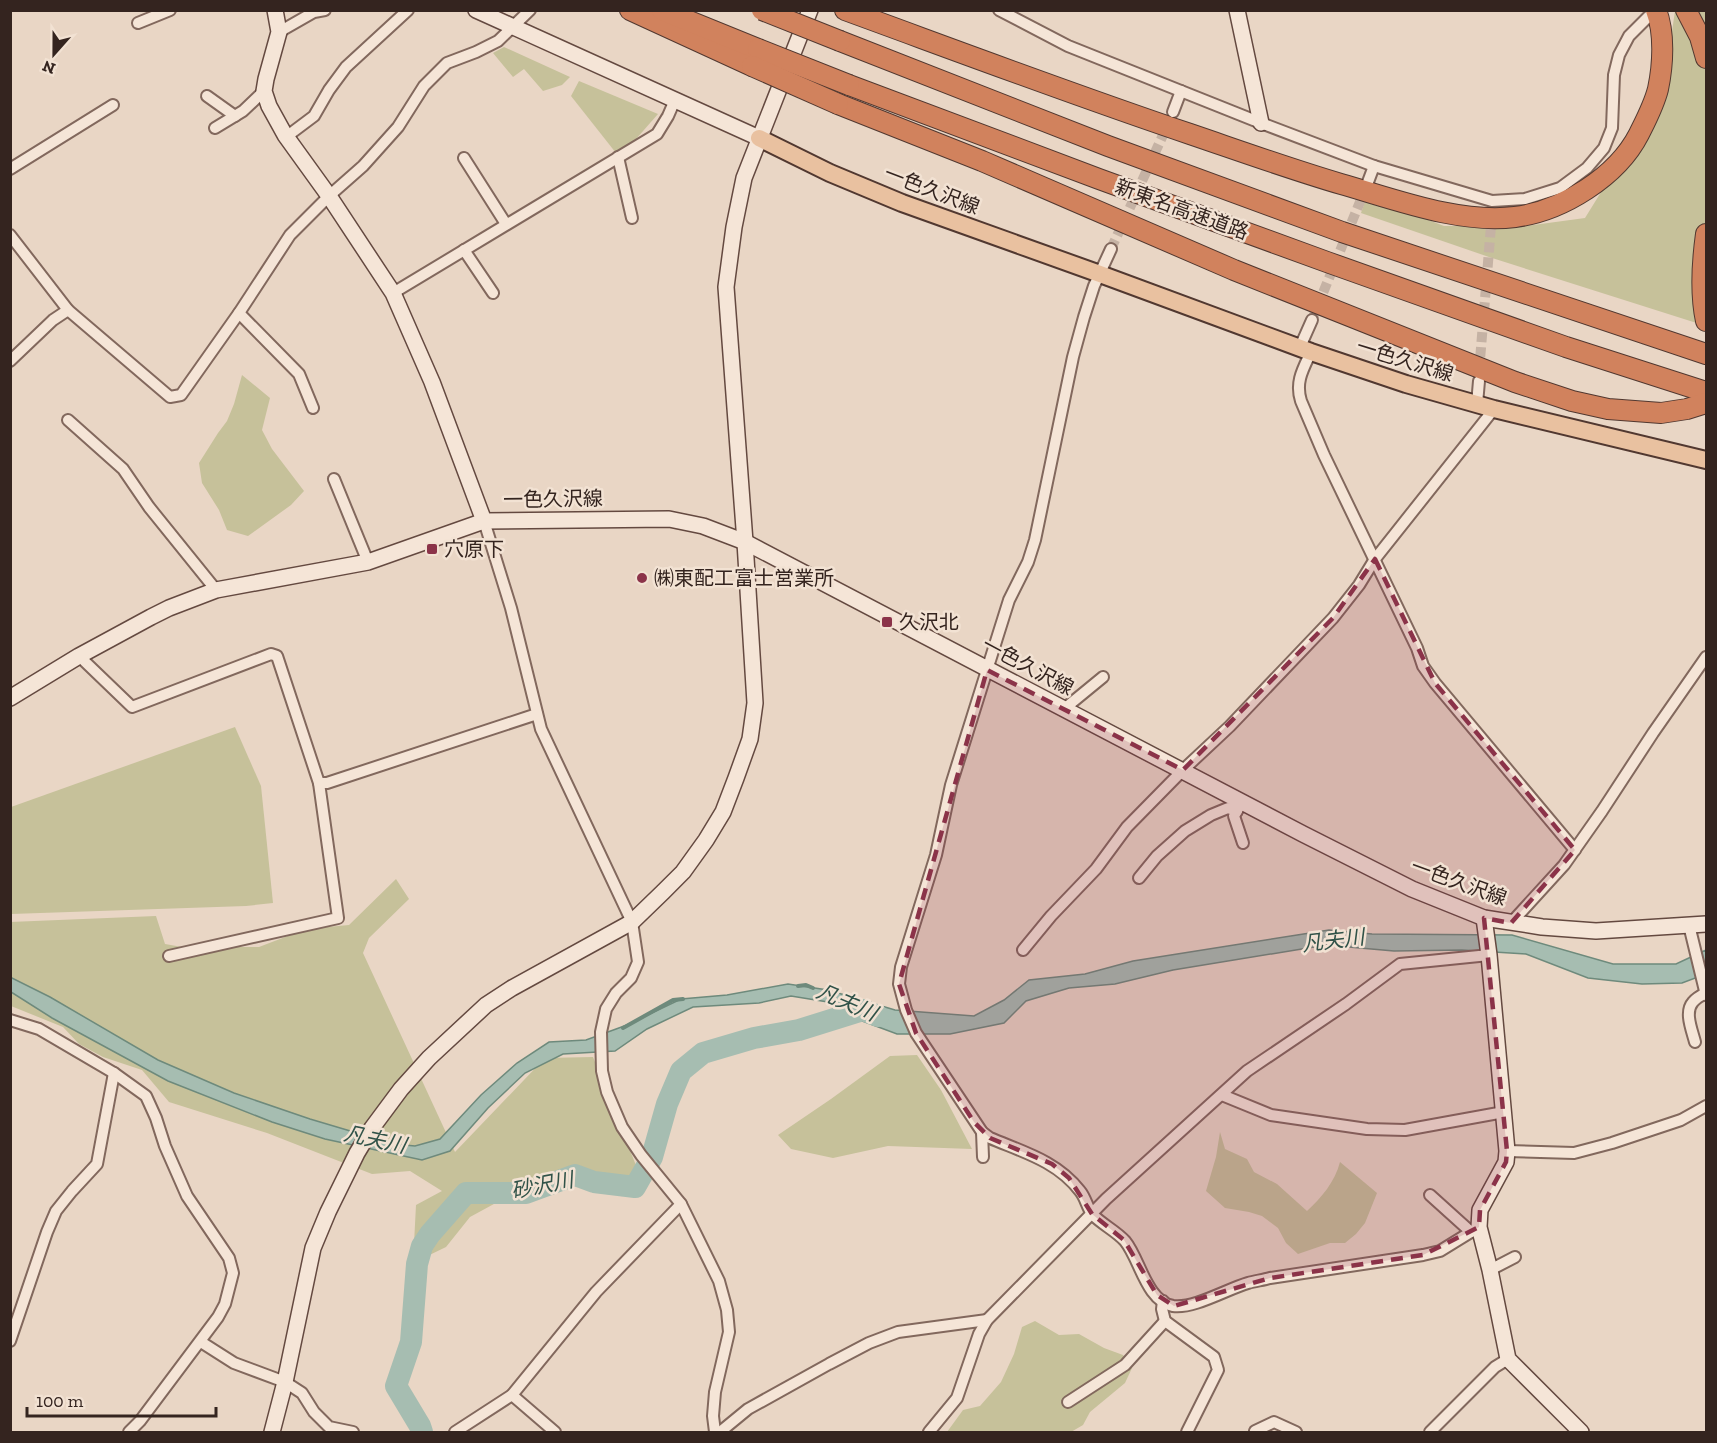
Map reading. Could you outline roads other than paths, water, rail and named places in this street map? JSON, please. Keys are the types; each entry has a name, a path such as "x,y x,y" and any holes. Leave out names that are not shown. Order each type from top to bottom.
{"highway":[{"path":"630,10 755,57 838,104 981,161 1234,270 1515,382 1572,401 1608,409 1670,412 1707,403"},
{"name":"新東名高速道路","path":"662,10 755,57 849,85 1099,179 1566,347 1707,392"},
{"name":"新東名高速道路","path":"762,10 1108,146 1331,228 1707,354"},
{"path":"845,10 1125,112 1300,172 1426,208 1470,217 1515,217 1553,207 1581,193 1602,178 1618,162 1636,140 1658,89 1662,47 1659,18 1652,13"},
{"path":"1686,10 1700,37 1707,58"},
{"path":"1707,234 1702,262 1704,310 1707,321"}],"main road":[{"name":"一色久沢線","path":"759,138 831,173 902,203 1306,350 1406,384 1494,409 1707,460"}],"street":[{"path":"138,23 170,10"},
{"path":"215,128 243,111 264,91 279,33 275,10"},
{"path":"279,33 314,12 325,10"},
{"path":"286,137 314,116 346,67 408,10"},
{"path":"476,10 759,138"},
{"path":"10,235 68,310 170,397 181,395 290,235 363,166 398,127 424,86 447,63 498,41 531,10"},
{"path":"272,1432 285,1382 313,1248 357,1153 372,1128 401,1089 429,1058 486,1005 512,988 632,922 683,872 723,812 750,739 755,703 746,542 726,287 734,227 744,178 810,10"},
{"path":"999,10 1068,46 1261,123 1374,166 1492,205 1525,199 1560,188 1593,162 1604,148 1612,128 1614,75 1619,55 1629,36 1652,13"},
{"path":"1236,10 1261,123"},
{"name":"一色久沢線","path":"264,91 269,106 286,137 329,196 393,293 432,382 484,520 669,519 703,526 746,542 1183,770 1239,806 1485,925 1512,923 1596,931 1707,924"},
{"path":"1173,112 1181,91"},
{"path":"207,96 236,116"},
{"path":"393,293 657,134 675,100"},
{"path":"10,169 113,105"},
{"path":"618,157 632,218"},
{"path":"465,158 507,225"},
{"path":"1368,182 1374,166"},
{"path":"1111,249 1094,286 1073,357 1035,540 1028,562 1009,600 987,669 951,785 936,855 901,967 899,984 906,1010 916,1033 982,1132 990,1138 1052,1164 1069,1178 1081,1192 1092,1214 1124,1240 1132,1251 1146,1282 1163,1302 1174,1306 1195,1303 1247,1283 1270,1278 1440,1251 1475,1229 1480,1210 1506,1162 1507,1150 1485,925"},
{"path":"464,250 493,293"},
{"path":"10,361 53,320 68,310"},
{"path":"239,313 299,374 314,408"},
{"path":"1312,320 1298,381 1300,401 1376,559 1423,666 1575,849"},
{"path":"1477,404 1479,381"},
{"path":"1023,950 1051,916 1096,869 1127,827 1230,726 1333,618 1376,559 1494,409"},
{"path":"68,420 123,469 149,507 216,590"},
{"path":"334,479 368,562"},
{"path":"10,698 79,656 169,608 216,590 368,562 484,520 511,608 541,729 632,922 638,962 631,978 616,993 606,1009 601,1032 602,1071 607,1092 622,1127 640,1155 681,1203 719,1281 727,1310 729,1332 714,1404 713,1416 717,1432 748,1409 869,1343 898,1332 987,1320"},
{"path":"79,656 132,706 271,654 277,656 319,783 338,918 169,956"},
{"path":"1512,923 1564,865 1707,657"},
{"path":"1064,709 1103,677"},
{"path":"319,783 327,783 537,714"},
{"path":"1239,806 1234,816 1243,843"},
{"path":"1139,878 1157,856 1185,831 1211,815 1239,806"},
{"path":"1689,926 1705,990 1694,1001 1690,1009 1689,1015 1695,1042"},
{"path":"929,1432 957,1398 979,1334 987,1320 1092,1214 1247,1071 1346,1005 1400,964 1489,955"},
{"path":"10,1020 39,1029 114,1073 146,1096 165,1146 188,1196 229,1258 233,1273 225,1304 201,1342 129,1432"},
{"path":"10,1341 47,1232 57,1211 97,1164 114,1073"},
{"path":"1222,1095 1271,1115 1367,1129 1406,1131 1504,1112"},
{"path":"1507,1150 1574,1153 1681,1120 1707,1106"},
{"path":"982,1132 983,1157"},
{"path":"1430,1196 1475,1229 1490,1270 1508,1359 1581,1432"},
{"path":"455,1432 512,1395 596,1292 681,1203"},
{"path":"1490,1270 1515,1257"},
{"path":"1163,1302 1165,1321 1214,1357 1218,1370 1187,1432"},
{"path":"1068,1402 1125,1365 1165,1321"},
{"path":"201,1342 234,1363 285,1382 302,1393 314,1412 329,1427 352,1432"},
{"path":"1430,1432 1495,1367 1508,1359"},
{"path":"512,1395 555,1432"},
{"path":"1256,1431 1274,1422 1296,1432"}],"water":[{"path":"1329,930 1372,934 1512,935 1613,964 1676,964 1706,950 1706,974 1682,983 1642,984 1588,978 1526,954 1462,950 1394,951 1326,945 1173,970 1115,984 1069,988 1026,1001 1004,1023 950,1034 897,1034 857,1019 834,1003 791,996 759,1003 693,1007 647,1029 615,1051 563,1054 525,1073 488,1108 450,1151 422,1160 325,1139 272,1122 168,1081 52,1018 11,992 10,977 50,997 158,1060 234,1093 394,1144 415,1146 440,1139 481,1095 517,1063 549,1042 586,1040 627,1025 681,999 727,995 788,984 828,990 895,1010 974,1016 1004,1000 1029,980 1085,974 1133,961"}],"waterway":[{"name":"凡夫川","path":"798,986 806,985 813,988"},
{"name":"凡夫川","path":"623,1028 673,1000 683,999"},
{"name":"砂沢川","path":"422,1432 396,1386 411,1342 417,1264 422,1246 430,1234 466,1193 526,1193 575,1175 594,1182 635,1187 652,1157 667,1104 681,1071 703,1053 754,1038 799,1030 863,1010 878,1016"}],"tunnel":[{"path":"1111,249 1168,124"},
{"path":"1312,320 1366,187"},
{"path":"1479,372 1492,214"}],"place":[{"name":"穴原下","path":"432,549"},
{"name":"㈱東配工富士営業所","path":"642,578"},
{"name":"久沢北","path":"887,622"}]}
